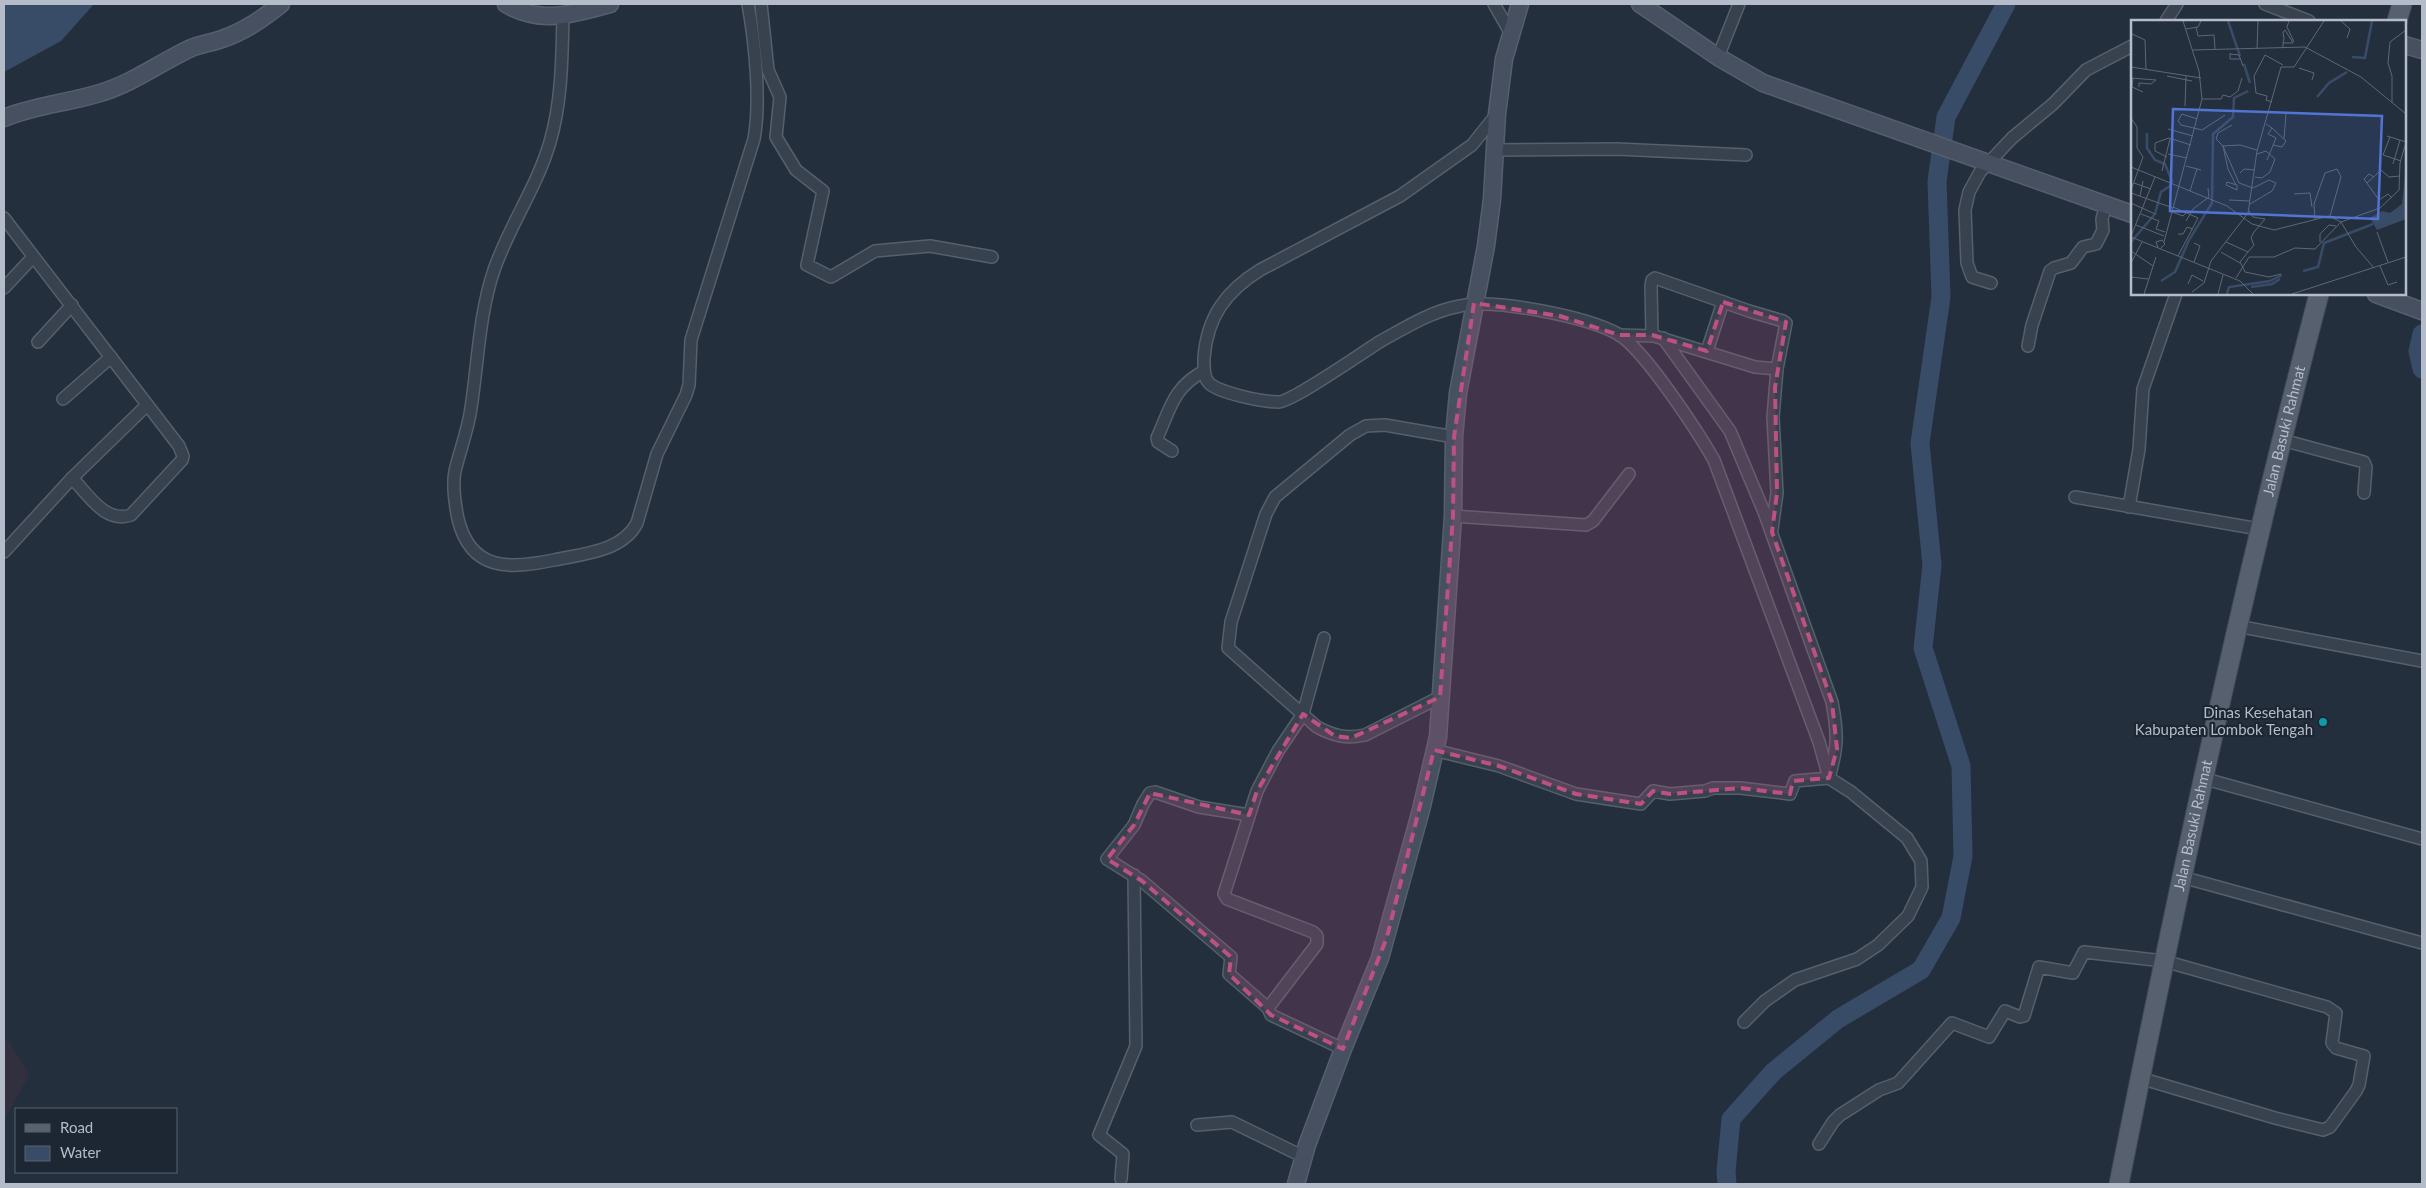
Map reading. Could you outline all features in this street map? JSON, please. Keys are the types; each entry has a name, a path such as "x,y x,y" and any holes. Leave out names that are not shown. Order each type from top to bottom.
{"main road":[{"path":"2397,20 2402,4"},
{"name":"Jalan Basuki Rahmat","path":"2119,1184 2202,778 2259,529 2319,295"}],"street":[{"path":"4,118 25,109 80,98 117,88 143,76 188,50 242,32 263,19 281,4"},
{"path":"506,4 529,15 563,14 610,4"},
{"path":"563,14 562,73 553,130 537,178 494,270 486,301 470,416 455,473 455,502 464,538 478,556 502,565 531,565 599,550 619,542 633,531 638,523 657,454 686,395 689,385 691,340 715,267 736,190 754,139 757,116 753,44 748,4"},
{"path":"761,4 768,70 780,98 776,137 796,170 823,191 807,265 831,277 875,251 930,246 992,257"},
{"path":"1494,4 1510,32"},
{"path":"1296,1184 1342,1048 1384,944 1421,810 1438,737 1453,516 1454,437 1458,393 1486,246 1497,114 1510,32 1520,4"},
{"path":"1640,4 1718,57 1763,83 2131,214"},
{"path":"1718,57 1739,4"},
{"path":"2167,20 2177,4"},
{"path":"2265,4 2306,20"},
{"path":"2406,45 2422,50"},
{"path":"1991,283 1976,279 1969,274 1964,219 1969,192 1988,162 2086,70 2131,47"},
{"path":"1497,114 1472,145 1400,196 1260,270 1243,282 1212,317 1205,348 1204,371 1210,384 1223,390 1258,400 1284,402 1383,340 1428,316 1450,308 1474,303 1560,316 1596,325 1619,335 1638,352 1688,418 1714,460 1819,742 1829,778"},
{"path":"1495,150 1617,149 1746,155"},
{"path":"2028,346 2032,325 2050,271 2071,263 2083,247 2096,244 2103,230 2102,219 2106,205"},
{"path":"4,218 179,446 183,458 131,516 117,518 106,514 72,478"},
{"path":"4,288 33,257"},
{"path":"1652,335 1653,279 1668,282 1786,322 1777,369 1773,417 1777,493 1772,532"},
{"path":"2129,506 2139,449 2143,389 2176,295"},
{"path":"2379,295 2422,311"},
{"path":"1707,351 1723,302"},
{"path":"38,342 72,305"},
{"path":"1619,335 1652,335 1761,369 1777,369"},
{"path":"1663,338 1728,426 1772,532 1832,702 1837,728 1837,749 1829,778"},
{"path":"63,399 111,357"},
{"path":"1172,451 1158,442 1157,438 1177,392 1187,382 1204,371"},
{"path":"4,552 72,478 147,405"},
{"path":"1440,697 1365,735 1351,738 1335,736 1317,727 1228,648 1230,622 1266,514 1275,497 1350,435 1366,426 1385,425 1454,437"},
{"path":"2282,440 2364,462 2366,467 2364,493"},
{"path":"1453,516 1586,525 1593,521 1629,474"},
{"path":"2075,497 2259,529"},
{"path":"2237,626 2422,661"},
{"path":"1268,1008 1318,940 1313,932 1224,896 1257,791 1303,714 1324,638"},
{"path":"1434,750 1499,766 1576,794 1623,803 1642,803 1652,791 1670,794 1705,791 1713,788 1740,788 1790,794 1795,781 1829,778 1851,792 1907,838 1921,861 1922,887 1908,916 1878,946 1857,959 1795,980 1765,1000 1744,1022"},
{"path":"2202,778 2422,839"},
{"path":"1249,815 1199,807 1162,794 1150,793 1134,825 1108,859 1134,875 1231,957 1229,974 1268,1008 1271,1016 1342,1048"},
{"path":"1121,1179 1123,1154 1099,1135 1136,1046 1134,875"},
{"path":"2182,877 2422,943"},
{"path":"1820,1144 1833,1122 1840,1115 1879,1090 1898,1083 1952,1023 1987,1037 1991,1035 2006,1011 2023,1017 2039,967 2072,973 2082,953 2086,952 2164,961 2332,1009 2336,1013 2337,1019 2332,1043 2336,1048 2345,1052 2364,1055 2364,1062 2356,1091 2330,1127 2323,1130 2275,1118 2140,1078"},
{"path":"1197,1125 1232,1122 1304,1157"}],"highlighted area":[{"path":"1723,302 1786,322 1775,387 1777,493 1772,532 1832,702 1837,749 1829,778 1793,781 1790,794 1740,788 1670,794 1653,791 1641,804 1576,794 1499,766 1434,750 1387,937 1343,1049 1271,1015 1229,974 1231,957 1142,881 1107,859 1134,825 1150,793 1249,815 1257,791 1303,714 1335,736 1351,738 1440,697 1453,516 1454,437 1474,303 1560,316 1619,335 1652,335 1707,351"}],"shaded area":[{"path":"4,1039 9,1041 29,1075 4,1121"}],"water":[{"path":"4,4 94,4 61,41 4,72"}],"waterway":[{"path":"1727,1184 1726,1171 1731,1119 1773,1072 1838,1019 1921,970 1951,918 1963,856 1961,766 1923,648 1932,565 1920,443 1941,297 1937,181 1946,117 2006,4"},
{"path":"2422,334 2418,351 2422,369"}],"place":[{"name":"Dinas Kesehatan Kabupaten Lombok Tengah","path":"2323,722"}]}
